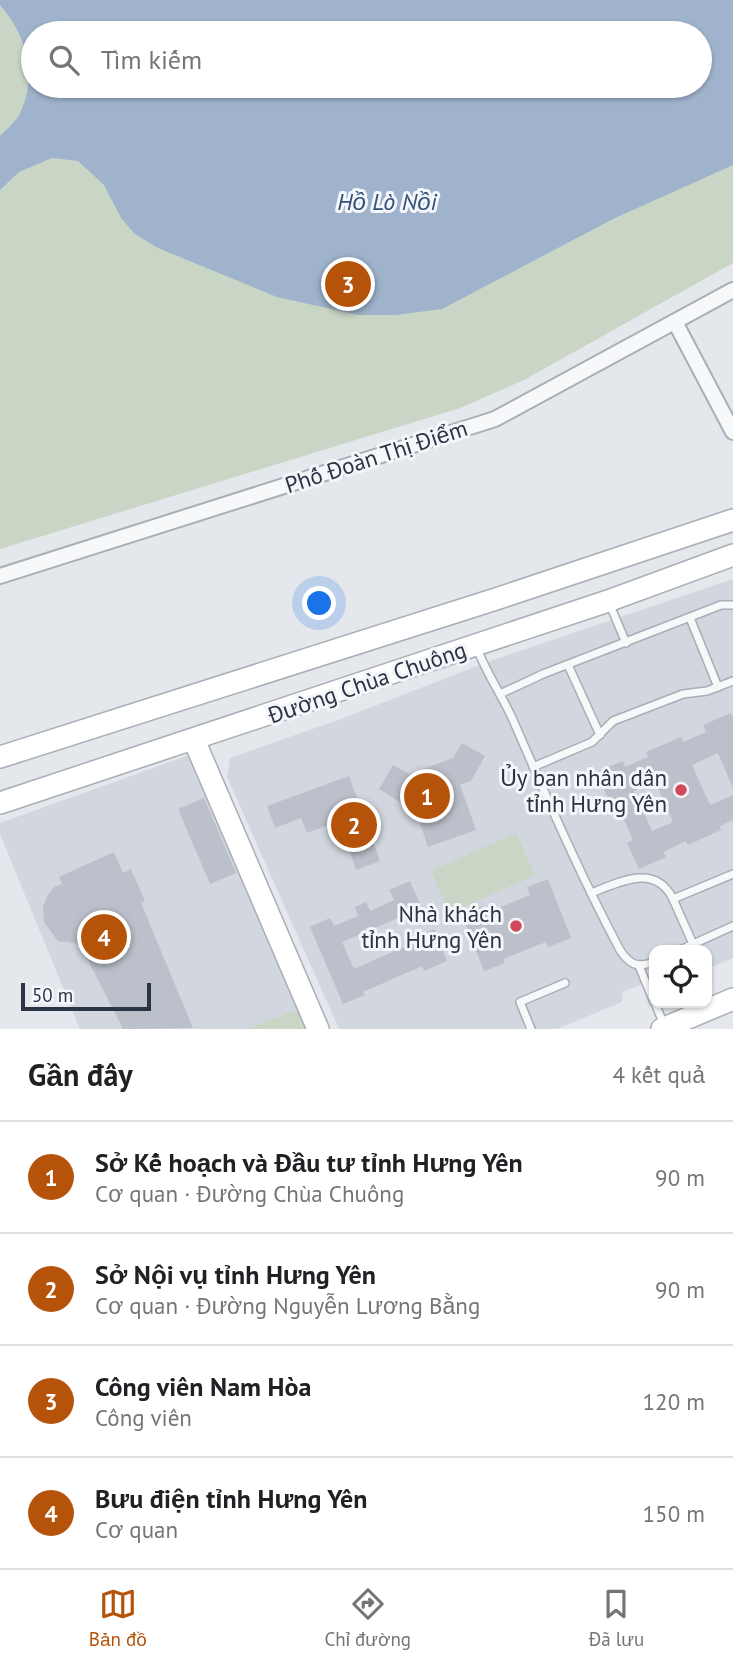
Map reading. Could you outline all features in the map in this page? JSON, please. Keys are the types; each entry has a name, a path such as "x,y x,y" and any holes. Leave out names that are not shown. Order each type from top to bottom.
{"main road":[{"name":"Đường Chùa Chuông","path":"0,757 496,599 733,520"},
{"name":"Đường Chùa Chuông","path":"0,803 608,601 733,555"},
{"path":"496,599 509,634"},
{"path":"194,740 318,1029"},
{"path":"674,1027 733,999"}],"street":[{"name":"Phố Đoàn Thị Điểm","path":"0,576 495,419 733,290"},
{"path":"675,322 733,432"}],"lane":[{"path":"608,601 626,643"},
{"path":"500,694 721,605 733,605"},
{"path":"690,618 718,687"},
{"path":"476,645 590,893 620,950 628,962 639,967 649,990"},
{"path":"568,665 600,735"},
{"path":"533,767 592,742 613,721 683,694 707,691 733,681"},
{"path":"673,899 733,874"},
{"path":"590,893 632,877 645,877 668,889 692,944 733,926"},
{"path":"639,967 649,964"},
{"path":"531,1029 520,1002 565,983"},
{"path":"659,1008 674,1027"}],"shaded area":[{"path":"733,579 733,958 712,967 712,945 649,945 649,981 623,992 622,1002 557,1029 339,1029 227,777 230,758 341,719 490,661"},
{"path":"195,753 298,1009 246,1029 80,1029 0,834 0,823"}],"green space":[{"path":"0,0 733,0 733,263 524,380 460,408 0,549"},
{"path":"516,833 535,875 450,913 431,871"},
{"path":"298,1009 306,1029 246,1029"}],"water":[{"name":"Hồ Lò Nồi","path":"0,0 733,0 733,165 613,219 442,309 396,315 358,315 277,297 158,248 135,234 121,218 104,185 78,161 52,158 19,172 0,190 0,136 21,111 26,98 712,98 712,21 21,21 21,39 0,5"}],"building":[{"name":"Ủy ban nhân dân tỉnh Hưng Yên","path":"731,713 733,717 733,788 718,753 692,765 710,805 733,795 733,820 720,826 721,830 688,845 686,841 663,852 666,857 639,869 627,843 633,840 616,801 610,803 596,772 623,761 625,767 648,757 646,752 681,737 683,742 706,732 703,725","holes":["655,781 673,822 652,831 634,791"]},
{"path":"462,743 485,756 471,781 460,785 476,830 428,847 413,802 405,805 379,789 393,765 409,774 453,758"},
{"path":"349,776 380,861 356,870 339,821 307,833 301,818 275,828 267,806"},
{"path":"204,798 236,873 210,884 178,809"},
{"path":"114,852 123,873 131,869 145,901 141,903 193,1028 123,1029 80,944 58,941 44,922 43,907 54,887 62,884 59,877"},
{"name":"Nhà khách tỉnh Hưng Yên","path":"548,879 571,938 548,947 546,942 503,959 505,963 484,971 462,915 483,906 486,913 530,895 527,887"},
{"path":"410,881 426,917 409,924 405,915 342,942 354,969 415,942 413,938 434,929 447,961 424,971 422,966 363,992 365,995 343,1004 310,927 330,918 334,926 358,916 355,907 366,902 370,911 394,900 389,890"}],"place":[{"name":"Công viên Nam Hòa","path":"348,284"},
{"name":"Ủy ban nhân dân tỉnh Hưng Yên","path":"681,790"},
{"name":"Sở Kế hoạch và Đầu tư tỉnh Hưng Yên","path":"427,796"},
{"name":"Sở Nội vụ tỉnh Hưng Yên","path":"354,825"},
{"name":"Nhà khách tỉnh Hưng Yên","path":"516,926"},
{"name":"Bưu điện tỉnh Hưng Yên","path":"104,937"}]}
